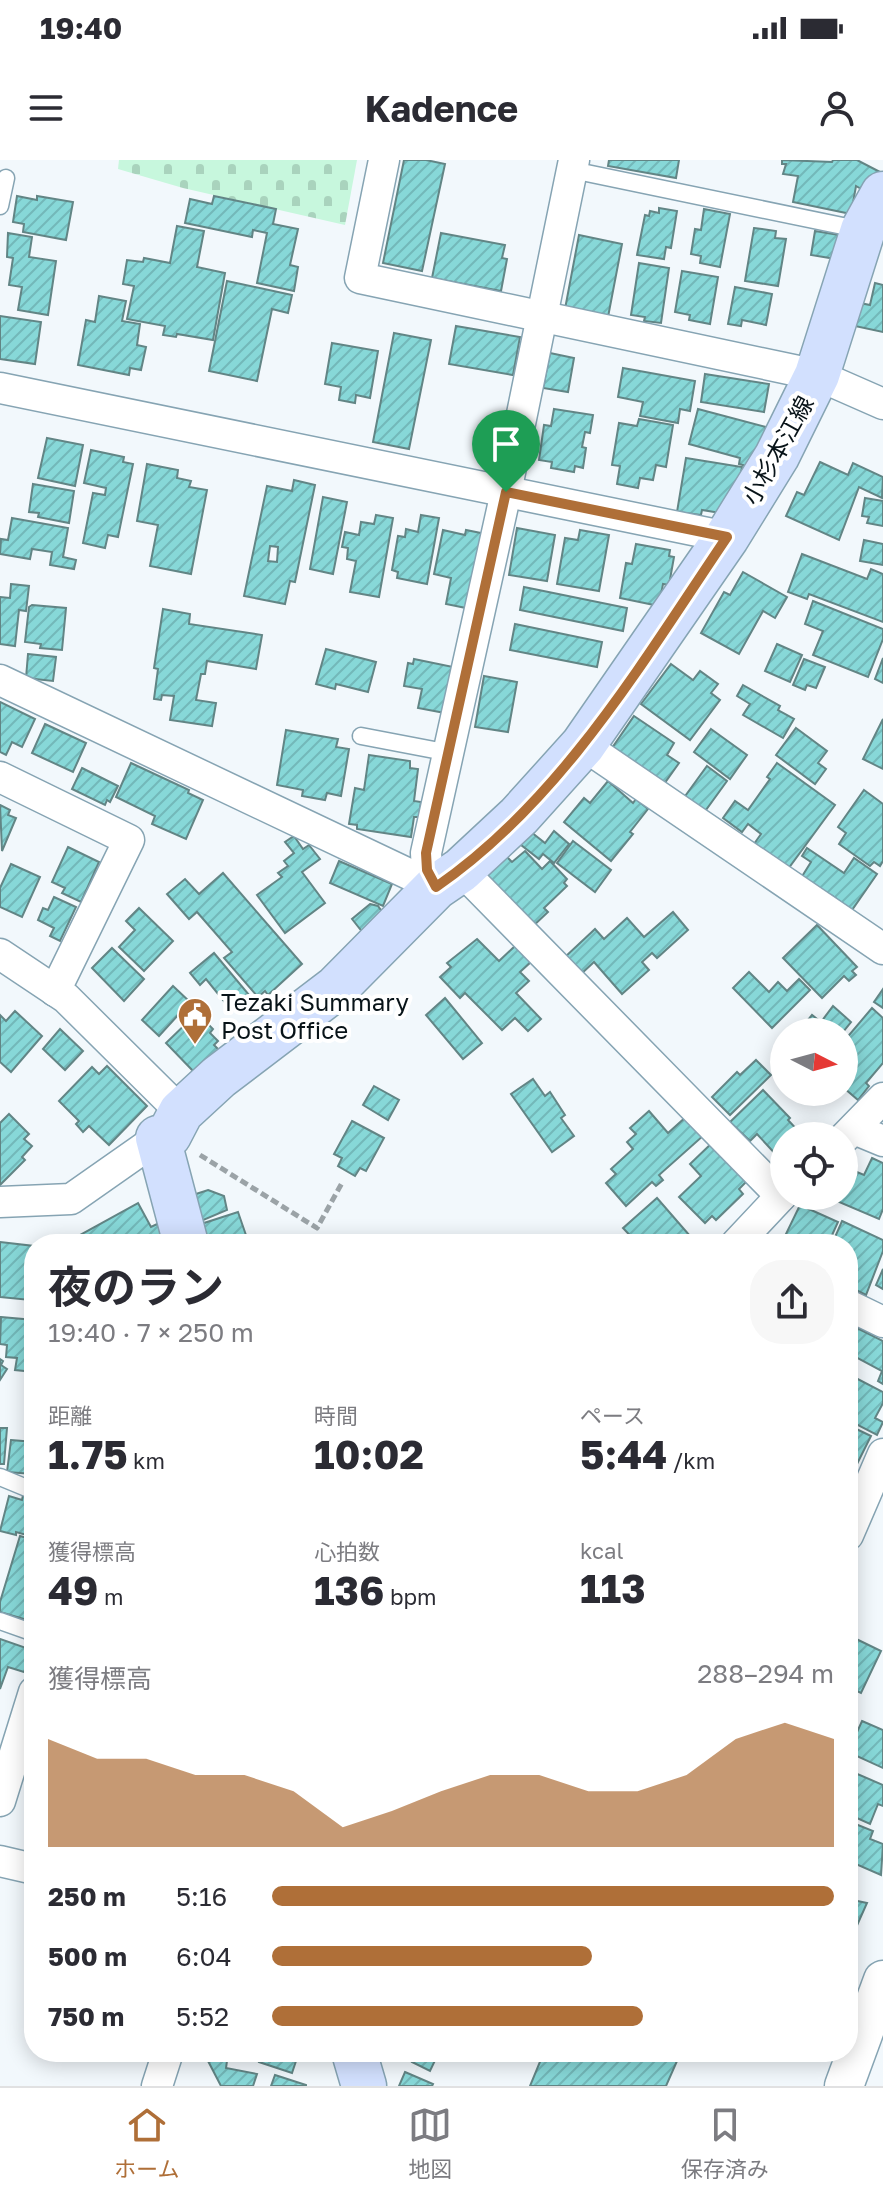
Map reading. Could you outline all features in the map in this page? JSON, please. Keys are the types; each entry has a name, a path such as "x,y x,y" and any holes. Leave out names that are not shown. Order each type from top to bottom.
{"main road":[{"name":"小杉本江線","path":"169,1128 219,1077 336,988 519,816 583,745 727,537 777,456 817,375 873,212"},
{"path":"169,1128 185,1234"},
{"path":"357,2062 364,2086"}],"street":[{"path":"384,160 360,278 817,375 883,404"},
{"path":"449,879 427,870 426,853 506,492 573,165"},
{"path":"0,388 727,537"},
{"path":"0,680 449,879 770,1182"},
{"path":"583,745 883,949"},
{"path":"0,777 129,840 55,991"},
{"path":"0,954 66,998 169,1128 71,1199 0,1202"},
{"path":"858,1124 883,1098"},
{"path":"858,1136 883,1141"},
{"path":"745,1234 770,1208"},
{"path":"858,1310 883,1322"},
{"path":"865,1496 883,1454"},
{"path":"0,1801 24,1724"},
{"path":"0,1861 24,1867"},
{"path":"864,2043 883,1980"},
{"path":"157,2086 165,2062"},
{"path":"844,2086 855,2062"}],"lane":[{"path":"573,165 873,212"},
{"path":"0,206 6,178"},
{"path":"361,736 450,753"},
{"path":"0,1477 24,1487"},
{"path":"0,1621 24,1629"}],"path":[{"path":"169,1128 317,1228 343,1181"}],"green space":[{"path":"119,160 357,160 345,225 183,188 118,169"}],"building":[{"path":"404,160 445,164 422,271 383,263"},
{"path":"609,160 679,160 676,178 608,166"},
{"path":"782,160 857,160 880,172 868,193 856,186 851,214 793,202 798,176 783,174 786,164 782,164"},
{"path":"17,196 73,202 66,240 23,232 24,224 13,222"},
{"path":"214,196 276,209 273,224 298,229 290,265 298,267 294,291 257,283 267,233 253,230 252,237 185,223 190,199 212,204"},
{"path":"659,208 677,211 671,248 666,247 664,259 637,255 645,215 649,216 650,211 659,213"},
{"path":"704,209 730,214 720,267 700,263 701,256 691,254 695,229 701,230"},
{"path":"177,226 204,231 197,267 225,273 213,340 163,335 165,326 127,319 134,286 123,284 127,260 143,262 144,258 170,263"},
{"path":"754,228 776,231 775,238 786,239 778,286 745,281"},
{"path":"815,231 839,235 836,259 811,255"},
{"path":"8,233 32,237 29,257 56,261 48,315 18,310 22,287 9,285 13,258 7,257"},
{"path":"441,233 505,245 502,258 507,259 501,291 432,278"},
{"path":"579,235 622,244 608,317 565,309"},
{"path":"639,263 669,268 661,323 644,321 645,317 631,315"},
{"path":"682,271 718,277 710,324 689,320 690,315 675,312"},
{"path":"227,281 292,295 288,313 272,309 257,381 209,371"},
{"path":"875,283 883,285 883,332 855,326 860,303 870,305"},
{"path":"735,287 772,294 766,325 742,320 741,326 728,324"},
{"path":"99,296 126,301 122,321 140,324 137,345 146,347 141,370 130,368 129,375 78,365 86,320 95,322"},
{"path":"0,316 41,322 35,364 0,359"},
{"path":"456,326 520,337 513,375 449,364"},
{"path":"394,333 431,340 409,449 373,442"},
{"path":"332,343 378,351 370,398 356,395 355,403 339,400 341,387 325,384"},
{"path":"550,353 574,358 568,392 543,388"},
{"path":"623,368 695,381 690,411 680,409 678,423 640,416 643,402 618,397"},
{"path":"705,374 769,384 764,412 701,402"},
{"path":"554,409 593,415 590,433 585,432 582,447 586,448 583,468 575,466 574,472 551,468 552,462 539,460 544,425 551,426"},
{"path":"698,409 766,427 754,468 739,464 740,458 689,444"},
{"path":"639,419 673,425 666,467 656,465 653,480 640,478 638,488 617,484 620,466 612,465 619,423 637,426"},
{"path":"47,438 83,445 75,486 38,478"},
{"path":"91,450 124,457 123,462 133,464 118,537 108,535 105,548 83,543 93,493 105,495 106,488 84,483"},
{"path":"686,458 742,467 737,499 726,514 702,510 701,515 677,512"},
{"path":"820,462 848,475 853,463 883,477 882,498 859,487 839,540 786,516 797,492 804,495"},
{"path":"147,464 178,470 177,478 191,481 189,487 207,490 191,574 150,566 158,525 137,521"},
{"path":"294,480 315,485 295,582 290,581 285,604 244,596 267,486 292,491","holes":["270,546 278,547 277,562 268,561"]},
{"path":"33,484 74,491 69,523 38,517 39,513 29,512"},
{"path":"323,497 347,502 333,574 310,569"},
{"path":"865,498 883,501 883,526 867,523 869,517 862,516"},
{"path":"376,515 393,518 379,597 350,592 356,561 347,559 348,548 342,547 345,532 359,535 361,522 374,524"},
{"path":"421,515 439,518 427,584 397,578 398,572 392,570 398,536 405,537 406,529 418,532"},
{"path":"12,518 68,528 63,557 76,560 74,569 50,565 52,552 32,549 30,559 0,554 1,539 8,540"},
{"path":"517,528 555,535 547,581 509,575"},
{"path":"443,530 465,535 466,530 486,534 471,609 446,604 451,578 434,574"},
{"path":"580,530 609,535 599,591 557,584 565,538 578,540"},
{"path":"864,540 883,544 883,565 860,561"},
{"path":"636,544 670,550 669,556 674,557 669,585 663,584 659,606 620,598 626,563 632,564"},
{"path":"802,554 867,579 871,569 883,574 883,622 809,594 807,599 788,592"},
{"path":"743,572 787,597 775,618 763,611 739,654 701,633 724,592 730,595"},
{"path":"11,584 29,586 26,611 19,610 15,646 0,644 0,597 10,598"},
{"path":"524,587 627,608 623,631 520,610"},
{"path":"813,601 883,629 883,639 868,677 813,655 823,631 805,624"},
{"path":"29,607 66,608 62,650 40,648 41,644 25,642"},
{"path":"163,609 190,614 189,624 262,635 256,669 207,661 196,700 216,703 212,726 170,720 174,696 162,695 161,700 154,699 158,669 154,668"},
{"path":"515,624 602,642 597,667 510,650"},
{"path":"777,644 802,655 790,682 765,671"},
{"path":"326,649 376,662 368,692 336,684 335,689 316,684"},
{"path":"28,654 56,657 53,681 26,678"},
{"path":"883,658 883,683 875,679"},
{"path":"414,659 453,667 445,713 418,708 422,689 404,686 408,663 413,664"},
{"path":"804,659 825,667 816,688 807,685 805,690 793,685"},
{"path":"671,664 693,680 700,671 718,684 711,693 720,700 690,740 641,704"},
{"path":"484,676 517,682 508,732 475,727"},
{"path":"743,685 780,706 778,710 794,719 783,738 743,715 750,704 737,696"},
{"path":"0,702 35,719 22,747 12,742 6,755 0,752"},
{"path":"634,716 674,743 667,755 679,763 664,784 612,748"},
{"path":"883,719 883,769 863,759"},
{"path":"45,724 86,743 73,772 32,753"},
{"path":"796,728 827,751 818,763 826,769 815,784 776,755"},
{"path":"711,729 747,755 730,779 694,752"},
{"path":"286,730 338,739 336,747 349,749 341,796 327,793 325,800 302,796 303,790 277,785"},
{"path":"369,755 410,761 410,768 418,769 414,801 421,802 419,817 414,817 411,837 357,829 357,825 349,824 355,788 364,790"},
{"path":"131,763 189,790 188,793 203,800 186,839 152,824 155,816 116,797"},
{"path":"777,763 835,805 788,869 754,844 761,834 748,824 742,832 723,818 735,801 748,810 770,779 767,777"},
{"path":"707,766 727,781 703,814 683,799"},
{"path":"82,768 118,786 110,802 107,800 105,805 72,789"},
{"path":"608,781 633,803 636,799 648,809 611,861 564,822 584,798 590,803"},
{"path":"864,790 883,804 883,861 880,866 874,862 870,866 839,844 846,833 838,827"},
{"path":"0,805 10,810 8,815 16,818 2,851"},
{"path":"526,828 545,843 554,831 569,844 554,863 543,854 539,859 516,841"},
{"path":"294,836 303,849 309,845 320,859 302,872 325,903 285,933 257,895 282,877 278,873 288,866 284,861 294,853 285,842"},
{"path":"573,841 611,870 595,892 557,863"},
{"path":"68,847 99,862 81,902 62,893 65,888 52,882"},
{"path":"807,848 844,873 854,858 877,874 852,910 801,878 811,862 802,856"},
{"path":"525,851 542,869 550,861 567,879 564,883 567,886 544,908 548,912 532,927 482,872 507,857 512,862"},
{"path":"339,861 392,884 383,906 330,883"},
{"path":"11,864 40,877 22,917 0,907 0,888"},
{"path":"223,873 302,964 268,995 265,991 258,997 224,958 232,952 197,912 189,919 167,894 185,879 199,894"},
{"path":"54,897 76,907 60,941 50,936 54,928 38,920 43,908 48,910"},
{"path":"370,904 378,906 385,916 364,934 352,919"},
{"path":"139,908 173,941 144,971 119,947 135,930 126,921"},
{"path":"673,912 688,930 657,958 652,953 642,962 649,970 622,994 594,962 581,974 565,957 595,929 604,939 627,918 644,937"},
{"path":"817,925 857,967 852,971 856,975 849,981 844,976 822,998 783,958"},
{"path":"477,939 499,961 515,946 531,962 520,972 529,981 516,993 541,1019 528,1031 515,1018 502,1030 465,993 460,998 440,977 451,967 447,963"},
{"path":"112,948 144,979 124,1001 92,968"},
{"path":"214,953 250,996 232,1011 206,979 200,985 190,973"},
{"path":"749,972 769,992 778,982 787,991 799,979 810,990 782,1018 770,1018 770,1026 733,988"},
{"path":"173,986 190,1002 159,1036 142,1020"},
{"path":"883,989 883,1008 874,1002"},
{"path":"445,998 482,1043 463,1059 426,1015"},
{"path":"833,1006 846,1018 824,1018"},
{"path":"872,1008 883,1018 883,1063 866,1083 869,1086 858,1100 858,1024"},
{"path":"15,1011 42,1036 11,1072 0,1062 0,1015 6,1021"},
{"path":"197,1013 213,1029 210,1033 218,1041 214,1045 219,1050 195,1073 166,1043"},
{"path":"60,1029 83,1051 65,1070 43,1049"},
{"path":"756,1060 770,1074 730,1115 712,1097 737,1072 740,1075"},
{"path":"107,1066 147,1106 109,1145 89,1126 83,1132 76,1124 79,1121 59,1101 92,1067 99,1074"},
{"path":"533,1079 545,1096 550,1092 565,1115 561,1118 574,1136 552,1152 511,1094"},
{"path":"374,1086 399,1100 388,1120 363,1105"},
{"path":"763,1090 770,1097 770,1106 778,1106 790,1118 790,1122 770,1122 770,1148 757,1134 750,1141 730,1122"},
{"path":"649,1111 668,1133 687,1116 704,1135 659,1175 663,1180 656,1186 652,1182 626,1206 606,1183 616,1174 611,1169 633,1149 627,1142 636,1134 630,1128"},
{"path":"9,1114 29,1134 24,1139 32,1146 22,1157 25,1160 0,1185 0,1123"},
{"path":"352,1121 384,1138 366,1171 360,1168 355,1176 338,1166 342,1158 334,1154"},
{"path":"713,1142 749,1179 739,1189 743,1194 716,1220 712,1216 705,1223 679,1197 701,1176 690,1164"},
{"path":"872,1158 883,1163 883,1209 879,1219 858,1210 858,1172 864,1175"},
{"path":"208,1190 224,1196 227,1210 201,1221 193,1195"},
{"path":"657,1198 688,1234 629,1234 623,1228"},
{"path":"138,1203 151,1227 157,1224 162,1234 82,1234"},
{"path":"798,1210 811,1210 838,1222 833,1234 786,1234"},
{"path":"238,1212 246,1234 204,1234 201,1224"},
{"path":"842,1221 883,1240 883,1251 866,1295 858,1291 858,1234 836,1234"},
{"path":"0,1242 24,1245 24,1299 0,1297"},
{"path":"883,1269 883,1289 876,1285"},
{"path":"1,1317 24,1319 24,1371 15,1370 17,1358 6,1357 7,1345 0,1344"},
{"path":"858,1328 883,1341 883,1384 878,1381 882,1371 858,1358"},
{"path":"0,1359 3,1361 1,1365 7,1369 0,1380"},
{"path":"858,1379 883,1392 883,1403 875,1418 883,1422 877,1435 858,1425"},
{"path":"0,1428 7,1428 4,1464 0,1464"},
{"path":"858,1430 871,1436 858,1462"},
{"path":"11,1440 24,1441 24,1473 7,1472"},
{"path":"23,1495 24,1534 0,1531 9,1496 22,1500"},
{"path":"20,1536 24,1537 24,1619 0,1612 0,1602"},
{"path":"0,1639 24,1647 24,1672 8,1667 0,1689"},
{"path":"858,1640 881,1651 861,1693 858,1692"},
{"path":"862,1721 883,1730 883,1768 858,1757 858,1730"},
{"path":"858,1774 883,1785 883,1806 878,1804 870,1824 858,1819"},
{"path":"858,1825 873,1831 870,1839 883,1844 881,1875 858,1865"},
{"path":"858,1901 867,1903 858,1923"},
{"path":"209,2062 227,2062 226,2068 257,2074 253,2086 221,2086"},
{"path":"259,2062 296,2062 292,2073"},
{"path":"412,2062 434,2062 430,2071"},
{"path":"540,2062 677,2062 666,2086 530,2086"},
{"path":"405,2072 433,2084 399,2086"},
{"path":"275,2075 306,2085 306,2086 271,2086"}],"place":[{"name":"Tezaki Summary Post Office","path":"195,1046"}],"route":[{"path":"506,492 727,537 583,745 519,816 461,870 436,887 427,870 426,853 506,492"}]}
